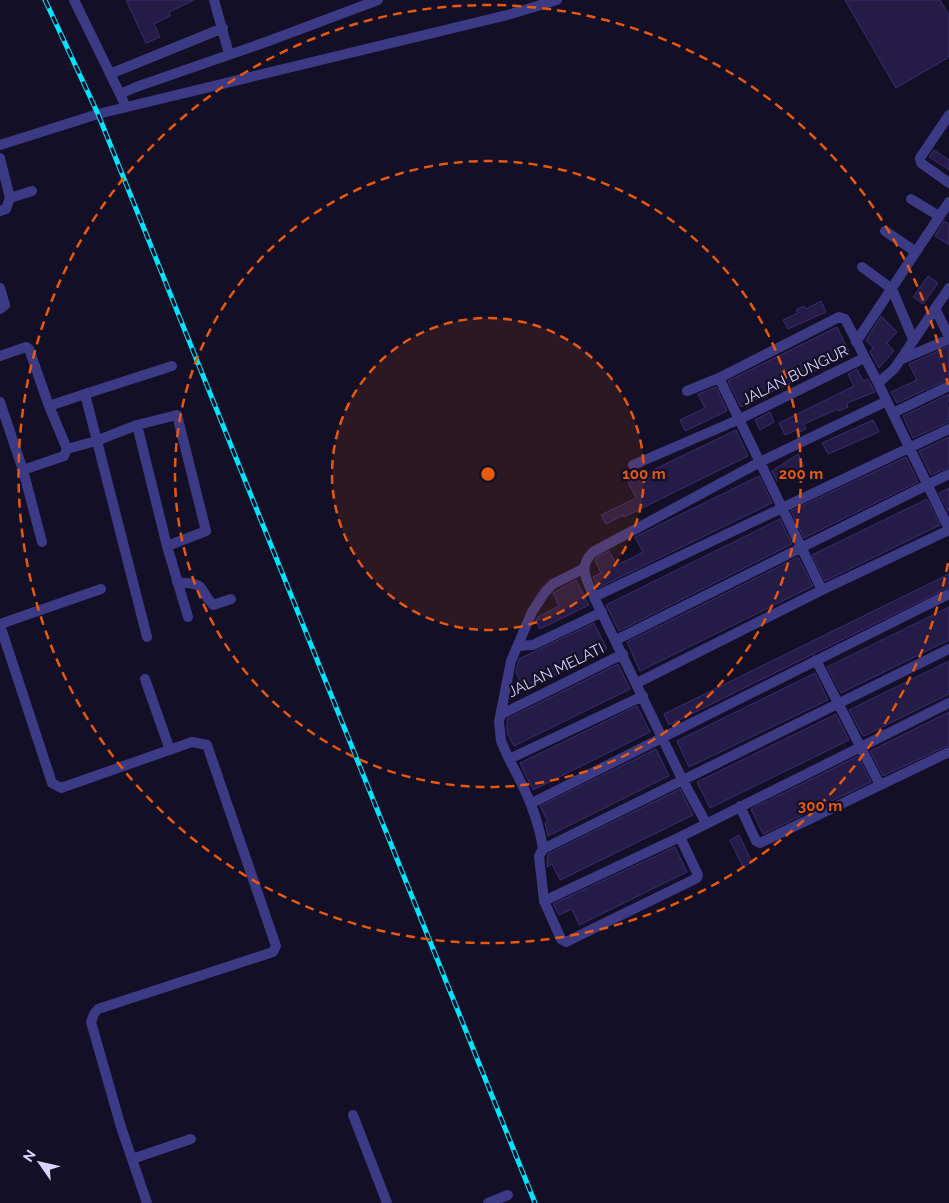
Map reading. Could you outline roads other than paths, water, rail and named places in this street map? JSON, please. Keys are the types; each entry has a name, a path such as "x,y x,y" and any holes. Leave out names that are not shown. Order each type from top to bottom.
{"street":[{"path":"74,0 126,108"},
{"path":"214,0 229,54"},
{"path":"120,94 378,0"},
{"path":"0,145 98,114 511,14 557,0"},
{"path":"110,74 222,28"},
{"path":"949,115 920,158 921,163 949,183"},
{"path":"0,158 10,198 6,209 0,211"},
{"path":"10,198 32,191"},
{"path":"912,199 939,216"},
{"path":"856,342 949,202"},
{"path":"885,231 916,252"},
{"path":"862,267 892,289 913,339"},
{"path":"0,288 5,305 0,309"},
{"path":"878,384 888,376 900,360 949,288"},
{"path":"900,360 949,338 935,308"},
{"path":"637,683 822,590 949,530 893,413 844,319 839,317 719,378 687,391"},
{"path":"0,356 26,347 29,349 49,406 67,448 64,456 23,470"},
{"name":"JALAN BUNGUR","path":"633,465 740,419 864,358"},
{"path":"49,406 172,366"},
{"path":"719,378 782,506 800,549 822,590"},
{"path":"893,413 949,386"},
{"path":"85,394 147,637"},
{"path":"706,823 683,781 594,597 583,570 586,560 593,552 760,462 887,401"},
{"path":"0,402 23,470 42,542"},
{"path":"67,448 96,442 136,425 175,414 179,416 206,531 167,546"},
{"path":"136,425 167,546 188,617"},
{"path":"594,597 782,506 949,429"},
{"path":"616,640 949,474"},
{"path":"544,849 532,802 501,741 499,722 511,661 532,612 545,592 553,584 583,570"},
{"path":"177,582 195,583 203,587 214,605 231,599"},
{"path":"101,589 3,622 1,628 52,783 61,788 192,742 207,746 276,946 273,952 98,1009 94,1014 91,1022 147,1203"},
{"path":"532,802 949,594"},
{"path":"518,646 533,645 602,612"},
{"path":"680,837 698,874 697,878 566,942 561,939 544,901 539,856 544,849 949,649"},
{"name":"JALAN MELATI","path":"502,714 623,654"},
{"path":"816,660 880,785"},
{"path":"145,679 170,750"},
{"path":"509,759 643,696"},
{"path":"544,901 680,837 861,745 949,703"},
{"path":"740,806 756,841 760,843 949,752"},
{"path":"353,1115 387,1203"},
{"path":"132,1159 191,1140"},
{"path":"488,1203 508,1195"}],"railway":[{"path":"45,0 98,114 535,1203"}]}
